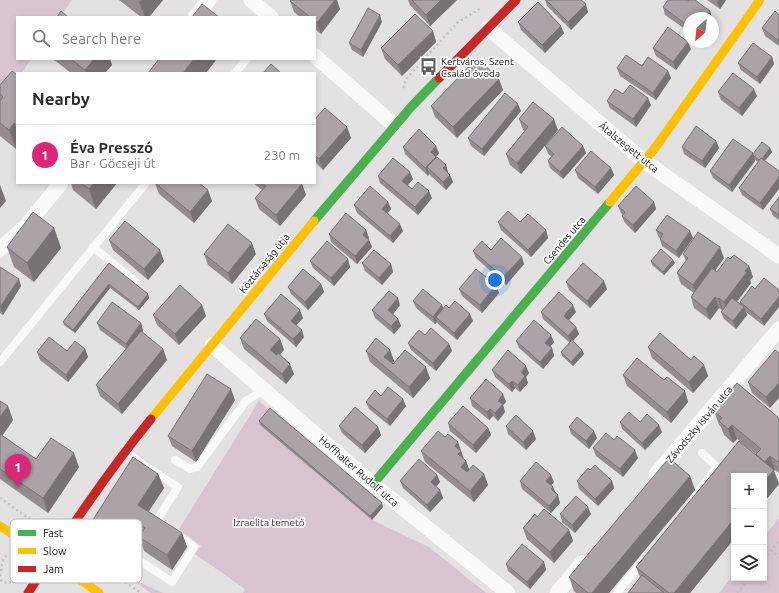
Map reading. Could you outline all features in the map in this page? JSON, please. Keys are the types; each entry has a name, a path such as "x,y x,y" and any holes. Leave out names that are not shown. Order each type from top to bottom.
{"street":[{"path":"196,16 209,0"},
{"path":"251,0 270,16"},
{"name":"Köztársaság útja","path":"76,519 126,450 273,268 394,125 516,0"},
{"name":"Csendes utca","path":"373,484 644,161 760,0"},
{"name":"Átalszegett utca","path":"488,28 644,161 779,256"},
{"path":"316,57 394,125"},
{"path":"0,249 26,226 60,184"},
{"name":"Závodszky István utca","path":"648,485 779,329"},
{"name":"Hoffhalter Rudolf utca","path":"212,345 265,389 373,484 508,593"},
{"path":"0,526 10,532"},
{"path":"557,593 592,551"},
{"name":"Köztársaság útja","path":"28,593 34,583"},
{"path":"85,583 99,593"}],"lane":[{"path":"236,72 246,60"},
{"path":"0,362 145,184"},
{"path":"93,247 136,282"},
{"path":"175,460 190,469 197,467 246,401 265,389"},
{"path":"126,450 142,464 178,487 157,520 194,547 172,582 142,562"},
{"path":"688,503 717,467 702,453"},
{"path":"617,593 650,551"}],"path":[{"path":"0,498 31,519"},
{"path":"767,555 779,540"},
{"path":"771,550 779,557"},
{"path":"0,558 3,560 0,576"},
{"path":"0,580 6,583 10,583"},
{"path":"737,593 747,581"},
{"path":"127,583 141,593"}],"green space":[{"path":"0,0 72,0 61,16 16,16 16,60 30,60 23,72 16,72 16,82 0,106"},
{"name":"Izraelita temető","path":"259,401 271,412 260,425 372,520 429,547 486,593 243,593 245,589 195,554 201,546 179,529"},
{"path":"779,518 779,593 719,593 731,578 731,581 767,581 767,533"},
{"path":"137,583 141,583 163,593 151,593"}],"building":[{"path":"335,0 317,23 316,16 309,16 290,1"},
{"path":"412,0 441,0 426,15"},
{"path":"546,0 581,0 586,4 568,22"},
{"path":"668,0 695,0 710,11 683,12 683,22 663,7"},
{"path":"538,2 561,26 542,45 518,22"},
{"path":"202,4 218,16 193,16"},
{"path":"368,8 380,15 361,50 349,43"},
{"path":"61,11 67,16 58,16"},
{"path":"775,11 779,15 779,41 762,28"},
{"path":"415,14 433,31 398,65 381,48"},
{"path":"668,27 683,38 684,48 673,62 653,48"},
{"path":"753,43 772,57 757,77 738,63"},
{"path":"626,55 642,66 648,57 668,71 653,93 617,68"},
{"path":"477,58 499,79 453,127 431,106"},
{"path":"72,60 93,60 85,70"},
{"path":"158,60 193,60 184,72 149,72"},
{"path":"271,64 280,72 264,72"},
{"path":"12,71 16,74 16,124 14,123 9,130 0,123 0,101 3,97 0,94 0,85"},
{"path":"733,73 754,89 739,108 718,92"},
{"path":"630,85 648,98 633,119 607,101 615,89 623,94"},
{"path":"505,93 518,104 482,149 468,138"},
{"path":"533,102 554,119 517,163 506,154 528,127 519,119"},
{"path":"325,108 347,127 319,159 316,156 316,118"},
{"path":"696,126 716,141 702,161 682,147"},
{"path":"562,127 583,146 560,172 548,161 554,154 545,146"},
{"path":"419,129 436,146 431,152 436,157 425,168 403,147"},
{"path":"733,139 753,153 729,185 710,171"},
{"path":"762,142 770,148 762,159 761,158 759,160 753,154"},
{"path":"591,151 611,168 595,187 575,170"},
{"path":"437,157 446,165 443,168 450,175 443,182 427,167"},
{"path":"393,158 410,172 402,181 412,189 418,182 429,191 415,207 378,176"},
{"path":"761,158 779,171 779,177 760,203 739,188"},
{"path":"82,184 93,184 89,189"},
{"path":"156,184 200,184 208,190 190,212"},
{"path":"263,184 302,184 276,215 255,198 266,186"},
{"path":"370,186 388,202 382,209 400,224 390,236 354,205"},
{"path":"636,186 654,202 633,225 622,216 625,212 618,206"},
{"path":"779,197 779,215 770,209"},
{"path":"508,211 520,222 528,214 546,230 528,250 498,222"},
{"path":"33,212 54,228 27,263 7,247"},
{"path":"346,213 366,230 363,235 369,240 355,256 329,234"},
{"path":"667,215 690,231 676,251 660,239 663,234 656,230"},
{"path":"125,221 160,250 144,269 109,240"},
{"path":"228,224 252,243 228,273 204,254"},
{"path":"698,232 720,247 693,285 677,273 688,258 683,254"},
{"path":"501,238 522,257 503,277 473,251 482,241 491,250"},
{"path":"327,241 348,259 331,278 310,261"},
{"path":"661,249 673,260 663,272 651,261"},
{"path":"374,250 391,264 379,278 362,263"},
{"path":"734,255 749,266 745,271 747,272 724,302 715,297 706,309 691,297 712,268 717,272 728,257 730,259"},
{"path":"109,263 148,294 138,307 109,284 73,330 63,322"},
{"path":"583,263 604,281 587,301 566,282"},
{"path":"0,267 19,279 0,307"},
{"path":"303,269 321,284 305,302 288,287"},
{"path":"476,269 496,285 480,305 459,289"},
{"path":"764,278 779,290 779,297 761,319 740,302 752,286 755,289"},
{"path":"180,285 202,305 175,334 153,315"},
{"path":"423,289 442,305 433,317 413,301"},
{"path":"389,291 398,298 388,310 398,319 391,326 372,310"},
{"path":"559,292 573,305 564,316 576,327 568,336 541,312"},
{"path":"281,294 300,310 291,321 302,330 293,339 264,314"},
{"path":"732,298 744,307 733,321 721,312"},
{"path":"455,301 470,314 454,333 436,317 446,305 449,308"},
{"path":"112,302 141,323 126,344 97,323"},
{"path":"256,319 280,339 270,350 277,355 278,353 290,364 282,374 240,338"},
{"path":"534,320 551,335 545,343 552,348 540,362 516,341"},
{"path":"431,328 449,344 433,363 408,343 419,330 425,335"},
{"path":"141,331 163,349 118,404 96,385"},
{"path":"660,333 691,360 694,356 704,365 689,382 648,347"},
{"path":"49,337 67,351 75,341 85,349 66,375 37,352"},
{"path":"376,338 390,350 384,357 393,364 405,350 426,367 409,387 366,351"},
{"path":"572,340 582,350 571,362 561,352"},
{"path":"508,350 526,366 521,372 525,376 518,385 512,381 509,384 492,370"},
{"path":"775,350 779,353 779,383 766,397 748,382"},
{"path":"637,358 664,380 667,377 685,391 667,412 623,375"},
{"path":"207,374 231,389 192,451 168,436"},
{"path":"486,379 503,394 498,401 503,404 495,413 490,409 487,412 470,398"},
{"path":"737,383 779,418 778,462 770,456 765,462 756,454 761,449 732,425 728,429 719,421 722,418 714,411"},
{"path":"388,387 403,399 387,419 366,402 375,390 381,396"},
{"path":"0,401 8,406 0,417"},
{"path":"463,406 488,428 473,445 448,423"},
{"path":"355,407 378,427 362,445 339,426"},
{"path":"270,408 382,503 370,516 259,421"},
{"path":"629,412 640,422 647,414 659,425 642,443 620,422"},
{"path":"516,415 533,431 523,442 506,426"},
{"path":"577,417 594,431 586,441 569,427"},
{"path":"438,431 445,437 448,434 458,442 455,446 461,451 458,454 466,461 461,467 467,472 473,465 484,474 470,491 421,451"},
{"path":"606,433 614,440 617,436 635,450 620,469 593,448"},
{"path":"0,434 36,459 51,438 74,453 43,498 0,469"},
{"path":"739,441 774,470 767,478 767,473 731,473 731,523 674,593 669,593 636,567"},
{"path":"133,457 158,474 138,505 182,533 167,555 142,539 142,532 145,528 142,526 142,519 93,519"},
{"path":"669,458 690,476 592,593 588,593 569,577"},
{"path":"419,459 437,475 431,482 440,490 427,505 400,481"},
{"path":"536,462 551,475 546,481 553,487 551,489 558,495 549,506 520,481"},
{"path":"595,465 612,481 595,499 577,481 588,468 590,470"},
{"path":"576,496 588,507 572,525 560,514"},
{"path":"544,509 569,530 550,552 523,528 535,514 537,517"},
{"path":"522,544 544,562 527,582 506,564"},
{"path":"642,575 664,593 628,593"}],"traffic: fast":[{"path":"314,221 411,107 439,78"},
{"path":"373,484 610,202"}],"traffic: slow":[{"path":"610,202 655,148 760,0"},
{"path":"151,419 314,221"},
{"path":"0,526 10,532"},
{"path":"85,583 99,593"}],"traffic: jam":[{"path":"439,78 516,0"},
{"path":"77,519 151,419"},
{"path":"28,593 35,583"}],"place":[{"name":"Kertváros, Szent Család óvoda","path":"428,67"},
{"name":"Éva Presszó","path":"18,487"}]}
